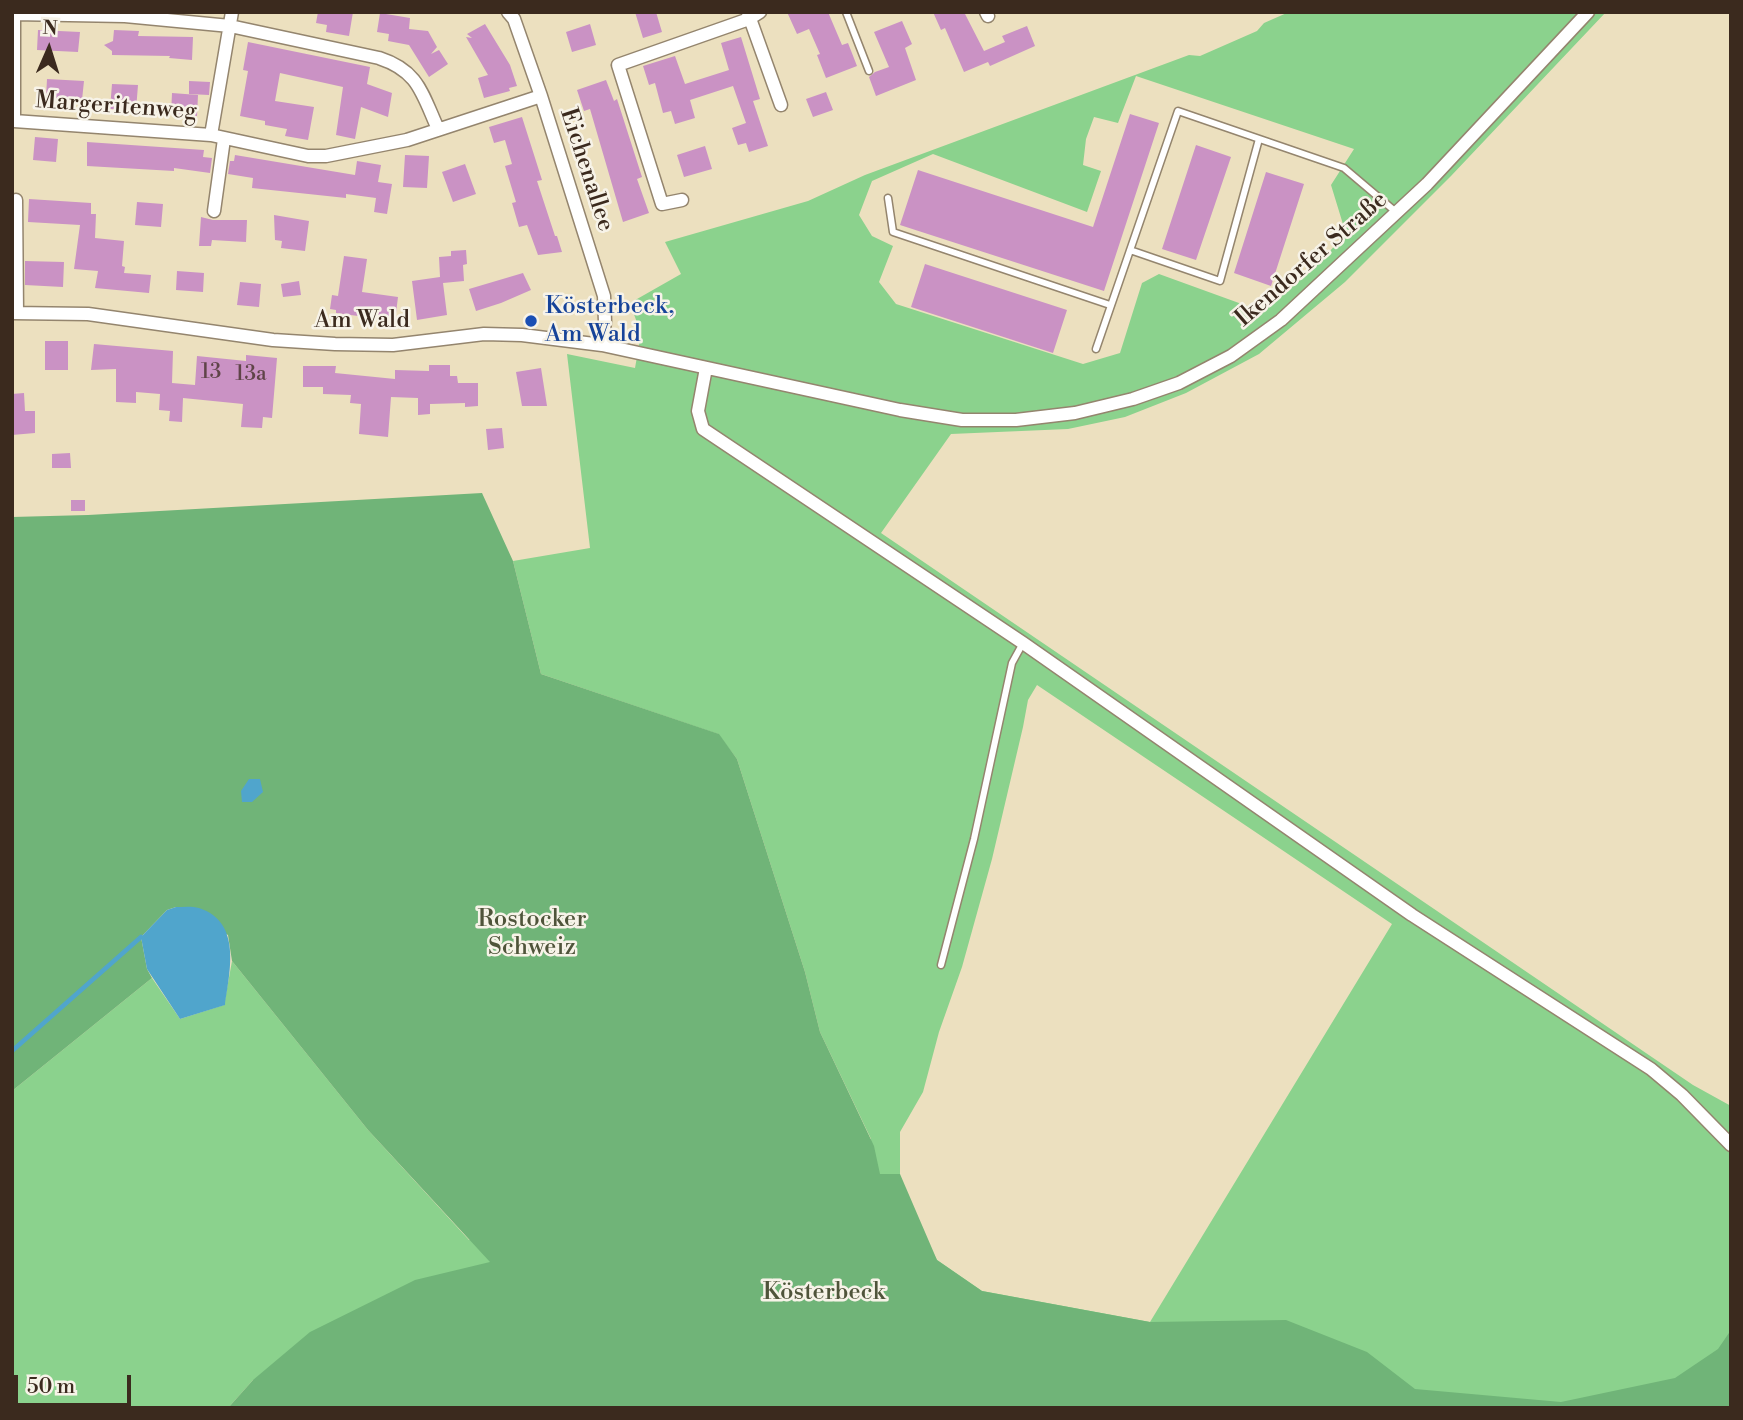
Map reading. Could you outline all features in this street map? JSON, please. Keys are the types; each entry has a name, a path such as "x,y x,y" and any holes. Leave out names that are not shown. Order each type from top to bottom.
{"street":[{"name":"Margeritenweg","path":"230,26 125,16 14,13 14,121 211,135 230,26 232,12"},
{"name":"Eichenallee","path":"508,12 514,19 541,96 604,296 602,345"},
{"name":"Ikendorfer Straße","path":"706,368 900,410 962,420 1016,420 1075,413 1133,400 1179,383 1231,356 1281,320 1397,214 1588,12"},
{"path":"682,200 662,204 618,65 752,14 781,105"},
{"path":"230,26 394,63 407,71 417,84 438,129"},
{"path":"211,135 308,156 326,156 407,140 541,96"},
{"name":"Margeritenweg","path":"214,211 224,139"},
{"name":"Am Wald","path":"16,200 14,313 88,314 273,340 335,344 393,345 484,334 522,335 602,345 706,368"},
{"path":"706,368 698,411 703,429 1023,643 1412,915 1651,1069 1726,1132 1731,1144"}],"lane":[{"path":"846,12 869,71"},
{"path":"1096,349 1178,111 1344,168 1397,214"},
{"path":"1130,250 1220,281 1259,139"},
{"path":"888,198 893,232 1110,305"},
{"path":"941,965 974,839 1012,663 1023,643"}],"green space":[{"name":"Kösterbeck","path":"1289,12 1606,12 1451,176 1345,282 1259,354 1186,393 1125,417 1068,429 951,434 881,533 1693,1085 1731,1106 1731,1408 253,1380 228,1408 12,1408 12,1091 152,978 180,1019 224,1005 232,961 368,1130 469,1240 871,1139 820,1032 805,972 737,759 718,734 541,674 513,561 590,548 567,354 635,368 641,334 630,303 681,274 665,242 808,201 865,175 1189,55 1200,56 1257,31 1264,23","holes":["1136,76 1354,149 1331,185 1346,234 1309,273 1261,311 1159,274 1142,283 1120,353 1083,364 896,304 879,282 893,246 872,236 859,215 872,181 933,154 1087,212 1101,171 1083,165 1086,139 1094,117 1118,123","1037,685 1392,924 1150,1322 982,1291 937,1260 891,1174 900,1174 900,1132 923,1092 939,1032 962,967 992,859 1028,700"]},
{"name":"Rostocker Schweiz","path":"482,493 513,561 541,674 719,734 737,759 805,972 820,1032 874,1146 880,1174 900,1174 937,1260 982,1291 1150,1322 1286,1320 1367,1352 1415,1389 1561,1402 1675,1378 1718,1349 1731,1330 1731,1408 228,1408 253,1380 310,1332 415,1280 490,1262 368,1130 232,961 228,935 176,907 167,910 141,937 147,969 152,978 12,1091 12,517"}],"water":[{"path":"249,779 260,779 263,792 252,802 242,802 241,791"},
{"path":"196,907 213,915 222,924 230,949 225,1005 180,1019 147,969 141,937 167,910"}],"building":[{"path":"318,12 353,12 349,36 326,32 327,25 316,23"},
{"path":"635,12 656,12 662,32 643,38"},
{"path":"787,12 828,12 842,45 848,43 857,66 826,78 817,55 820,54 809,29 797,34"},
{"path":"933,12 964,12 984,51 1005,42 1002,36 1027,26 1035,46 990,66 988,62 964,72 945,28 941,30"},
{"path":"380,13 410,18 409,29 428,31 437,47 431,54 439,50 448,64 429,77 409,45 388,41 389,34 377,32"},
{"path":"902,21 912,44 905,48 916,80 876,96 869,77 889,67 874,32"},
{"path":"485,24 510,65 517,86 509,88 510,91 484,98 478,78 488,75 466,37 472,38 467,34"},
{"path":"590,24 596,45 572,52 566,32"},
{"path":"38,30 80,32 78,52 37,50"},
{"path":"114,30 139,31 138,36 193,37 192,60 169,58 170,56 112,55 112,51 104,45 113,41"},
{"path":"741,37 760,99 753,101 768,146 749,152 746,143 738,145 732,128 746,123 733,86 690,100 695,118 675,124 671,111 663,113 655,83 649,85 643,66 675,56 685,84 729,70 721,43"},
{"path":"248,42 370,67 367,84 392,93 388,117 361,107 355,139 336,135 343,87 280,73 275,101 314,107 308,140 285,136 287,129 240,116 248,71 243,70"},
{"path":"47,79 84,81 82,100 46,98"},
{"path":"606,80 614,101 617,99 642,177 637,179 649,213 623,222 590,109 584,111 577,90"},
{"path":"189,81 210,82 209,95 189,94"},
{"path":"112,84 138,85 136,110 110,109"},
{"path":"826,92 833,110 813,117 806,99"},
{"path":"172,93 198,95 197,116 171,115"},
{"path":"1130,114 1159,123 1104,291 900,225 918,170 1093,227"},
{"path":"522,117 542,180 537,181 562,252 538,255 527,225 519,227 512,203 516,202 505,166 512,164 505,140 494,143 489,127"},
{"path":"35,137 58,139 56,162 33,160"},
{"path":"87,142 204,150 203,157 212,158 210,173 174,168 174,171 87,166"},
{"path":"1196,145 1231,157 1196,260 1162,249"},
{"path":"705,146 712,169 684,177 677,155"},
{"path":"235,155 355,175 357,161 381,165 378,182 392,184 387,214 374,212 376,198 346,194 346,198 252,188 253,178 228,174 230,161 234,161"},
{"path":"405,155 429,156 427,188 403,187"},
{"path":"465,164 476,194 453,202 442,172"},
{"path":"1266,172 1304,184 1271,286 1234,273"},
{"path":"29,199 91,203 91,214 96,214 95,238 124,241 124,273 151,275 149,293 95,288 98,271 74,269 80,225 28,222"},
{"path":"137,202 163,204 161,227 135,225"},
{"path":"274,215 309,221 305,251 281,248 282,241 275,240"},
{"path":"201,217 213,220 247,220 246,242 212,240 211,246 199,246"},
{"path":"466,250 464,281 443,283 447,315 417,320 412,281 440,277 439,257 451,256 451,251"},
{"path":"344,256 367,259 362,292 398,297 395,321 336,313 336,310 330,309 332,295 338,296"},
{"path":"25,261 64,262 63,287 25,285"},
{"path":"925,264 1067,310 1053,353 911,307"},
{"path":"177,271 204,273 203,292 176,290"},
{"path":"523,273 531,290 476,311 469,289"},
{"path":"299,281 301,295 283,297 281,284"},
{"path":"240,282 261,284 259,307 237,305"},
{"path":"45,341 68,341 68,370 45,370"},
{"path":"94,344 173,351 172,383 195,385 197,356 246,361 246,355 277,358 272,418 263,417 262,428 241,427 243,404 183,398 182,422 169,421 170,411 159,410 160,394 136,392 136,403 116,402 116,369 91,370"},
{"path":"429,365 450,365 450,376 457,376 458,383 478,383 478,406 465,407 465,403 430,404 430,414 418,415 418,398 391,397 388,437 359,434 361,404 350,403 351,395 323,394 323,387 303,387 303,366 336,366 335,373 395,379 395,370 429,371"},
{"path":"541,368 547,406 522,406 516,372"},
{"path":"24,393 25,411 35,411 35,433 12,435 12,394"},
{"path":"502,428 504,448 488,450 486,429"},
{"path":"70,453 71,468 52,468 52,454"},
{"path":"71,500 85,500 85,511 71,511"}],"waterway":[{"path":"12,1051 141,937"}],"place":[{"name":"Kösterbeck, Am Wald","path":"531,321"}]}
